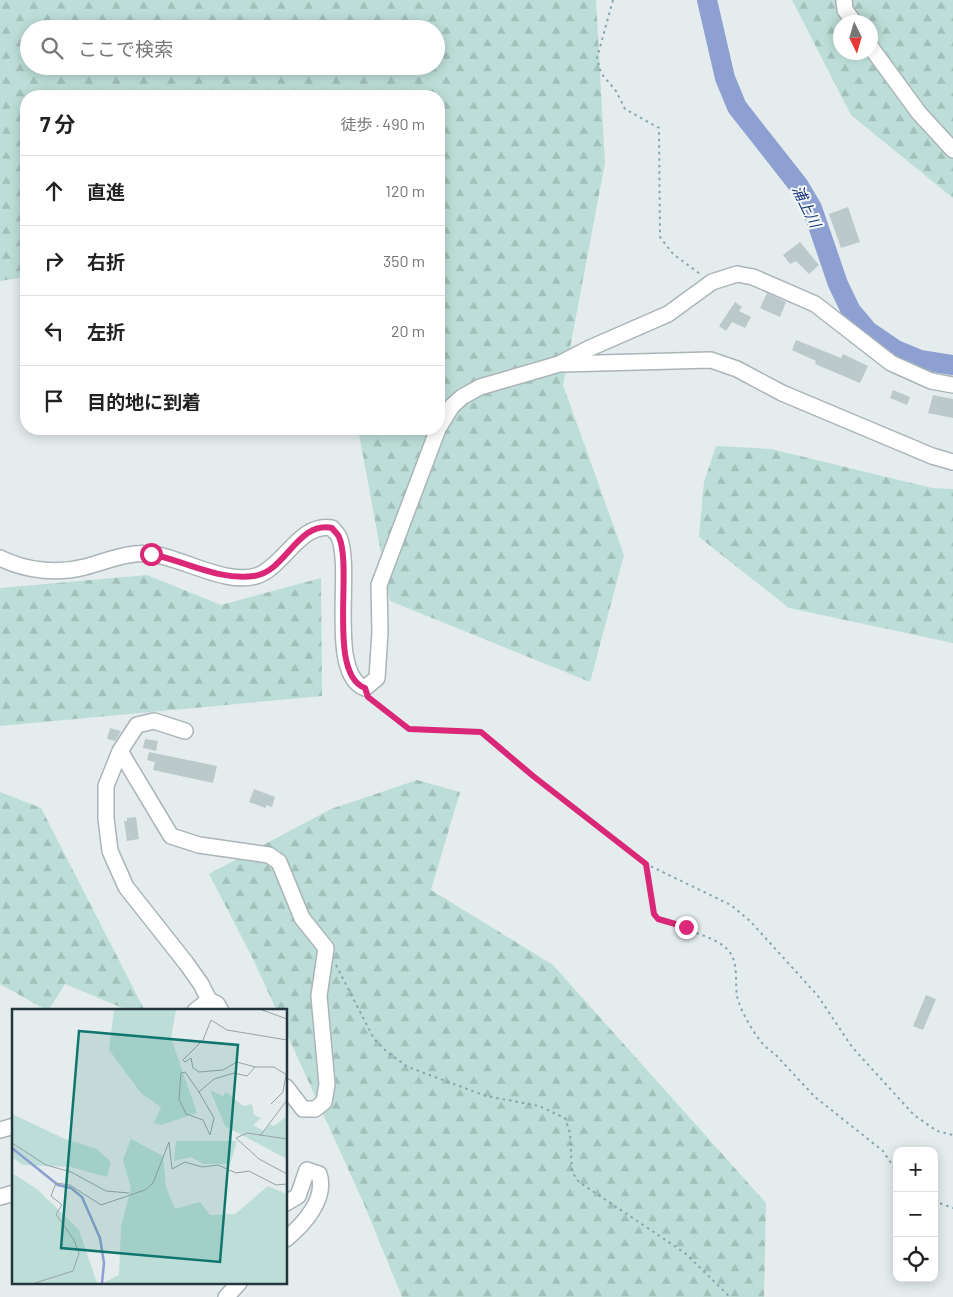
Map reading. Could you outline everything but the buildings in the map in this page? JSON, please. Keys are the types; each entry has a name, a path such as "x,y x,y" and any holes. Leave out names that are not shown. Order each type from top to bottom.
{"street":[{"path":"844,0 845,10 849,15"},
{"path":"878,57 920,113 953,150"},
{"path":"445,417 452,406 462,397 480,387 559,364 590,348 668,314 712,282 737,274 771,285 815,304 891,363 931,381 953,386"},
{"path":"559,364 711,360 737,369 782,393 932,456 953,462"},
{"path":"0,558 15,566 60,571 84,567 121,555 151,554 232,578 257,576 273,568 311,531 322,526 332,528 339,537 344,565 342,630 347,658 351,675 358,686 365,688 377,678 380,632 379,585 435,435"},
{"path":"186,731 154,721 137,725 120,751 106,786 106,818 110,851 126,887 186,963 201,984 209,1000 217,1004 220,1009"},
{"path":"120,751 171,836 200,845 269,855 279,862 302,918 326,948 319,996 327,1084 324,1102 315,1108 303,1109 288,1090"},
{"path":"198,1009 209,1000"},
{"path":"288,1202 298,1196 307,1170 319,1174 322,1183 320,1194 311,1212 288,1238"},
{"path":"226,1297 238,1284"}],"path":[{"path":"613,0 597,58 601,73 616,92 625,109 659,128 660,237 673,254 712,282"},
{"path":"365,688 368,697 409,729 481,732 541,782 646,864 731,905 751,922 818,996 852,1047 914,1115 937,1131 953,1135"},
{"path":"646,864 654,914 658,919 686,927 726,947 732,955 737,997 744,1014 767,1050 774,1053 815,1097 883,1151 893,1166"},
{"path":"326,948 374,1039 387,1052 408,1067 486,1096 539,1106 565,1118 570,1133 572,1172 580,1182 685,1253 730,1297"},
{"path":"938,1202 953,1208"}],"green space":[{"path":"0,0 596,0 605,163 563,385 624,555 590,682 390,601 359,435 445,435 445,90 20,90 20,278 0,281"},
{"path":"792,0 953,0 953,198 851,115"},
{"path":"716,446 771,449 932,488 953,489 953,643 789,608 699,537 704,482"},
{"path":"147,575 221,605 321,578 322,696 0,726 0,588"},
{"path":"417,780 460,792 431,890 553,965 766,1203 764,1297 402,1297 364,1204 288,1036 288,1009 276,1009 253,959 209,874 331,809"},
{"path":"0,792 41,808 144,1009 125,1009 65,984 49,1009 44,1009 0,984"}],"waterway":[{"name":"浦上川","path":"707,0 725,78 737,107 799,186 812,208 838,284 851,311 868,331 896,350 920,360 953,365"}],"route":[{"path":"151,554 232,578 257,576 273,568 311,531 322,526 332,528 339,537 344,565 342,630 351,675 358,686 365,688 368,697 390,717 409,729 470,730 481,732 490,738 533,776 646,864 654,914 658,919 686,927"}]}
